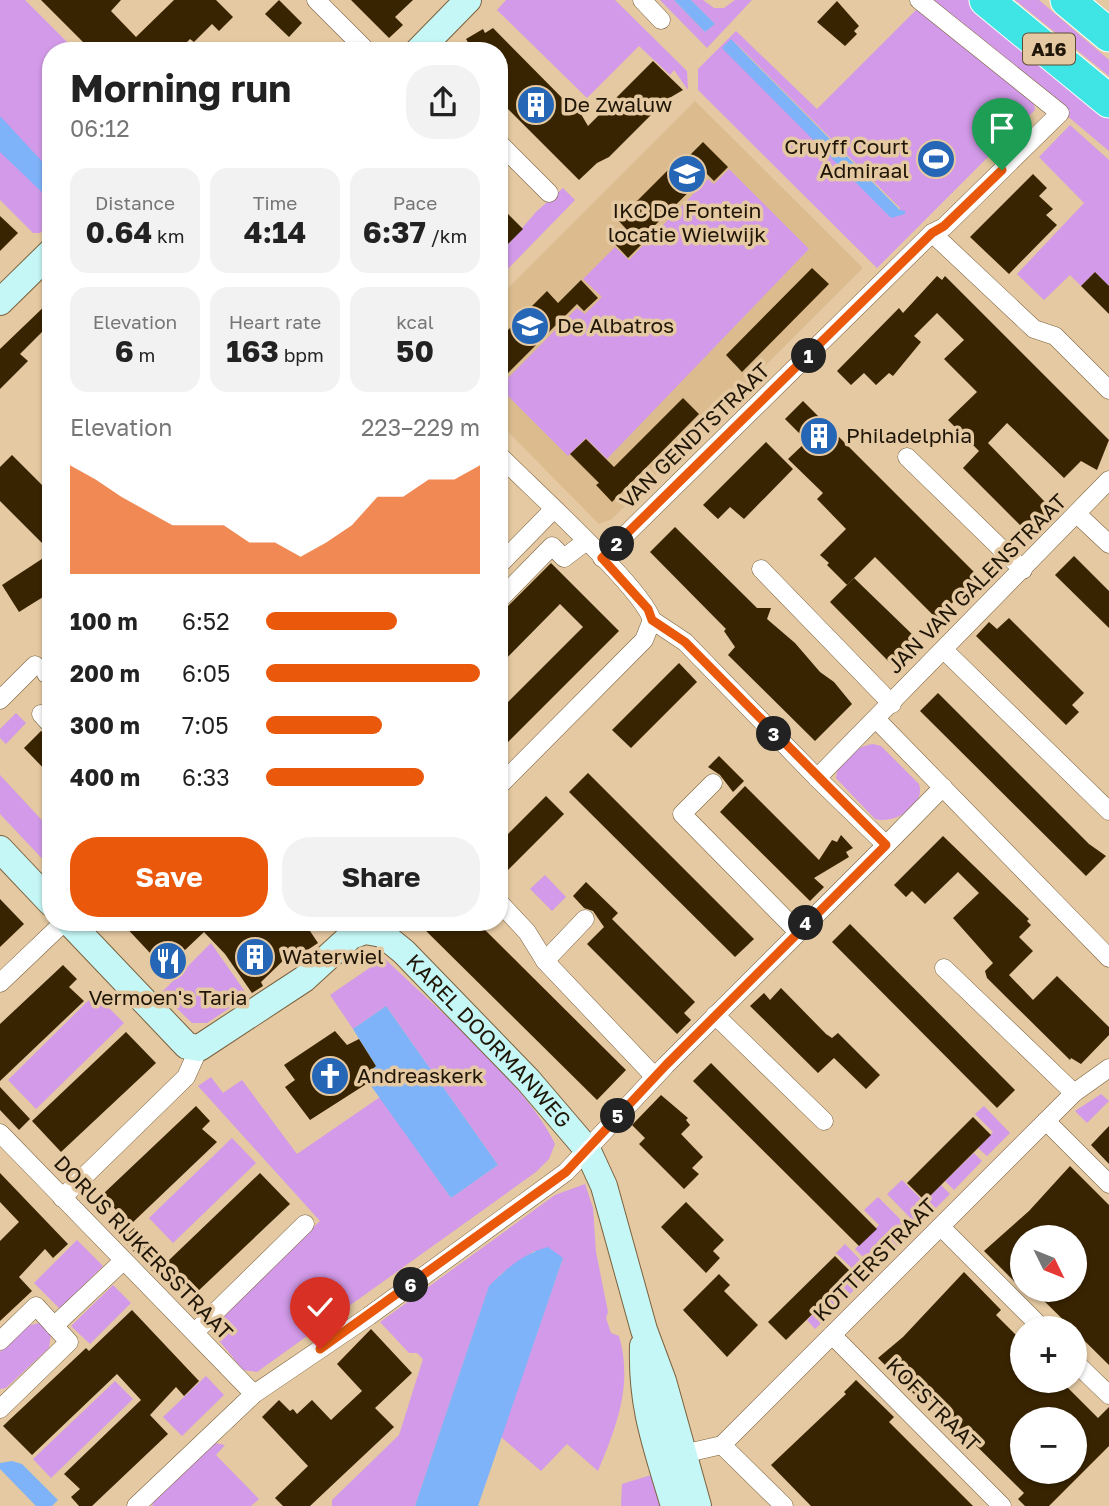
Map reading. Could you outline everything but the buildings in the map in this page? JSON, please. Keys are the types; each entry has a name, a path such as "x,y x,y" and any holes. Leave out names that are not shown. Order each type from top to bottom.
{"highway":[{"name":"A16","path":"986,0 1109,101"},
{"name":"A16","path":"1067,0 1109,35"}],"street":[{"path":"316,0 358,42"},
{"path":"427,42 468,0"},
{"path":"642,0 662,20"},
{"name":"VAN GENDTSTRAAT","path":"602,558 932,233 944,226 1060,113 919,0"},
{"path":"508,152 549,193"},
{"path":"932,233 1034,329 1055,336 1109,390"},
{"path":"0,302 42,261"},
{"path":"907,457 1023,570"},
{"path":"508,464 602,558 648,609 652,620 685,642 817,779 886,845"},
{"name":"JAN VAN GALENSTRAAT","path":"817,779 1078,515 1109,480"},
{"path":"508,556 553,510"},
{"path":"1078,515 1109,544"},
{"path":"508,591 552,545 564,558 585,541"},
{"path":"761,569 892,704"},
{"path":"508,777 643,640 652,620"},
{"path":"944,650 1109,811"},
{"path":"0,700 42,671"},
{"path":"876,719 1105,945"},
{"path":"713,783 682,814 798,932"},
{"path":"136,1506 254,1394 566,1172 715,1015 943,787"},
{"path":"0,849 42,893"},
{"path":"508,912 527,932 545,961 655,1077"},
{"path":"545,961 585,919"},
{"path":"0,983 55,931"},
{"path":"78,931 187,1046 199,1048"},
{"path":"62,1198 186,1077 199,1048 304,979 358,931"},
{"name":"KAREL DOORMANWEG","path":"377,931 404,952 528,1080 587,1149 604,1186 644,1330 673,1457 674,1506"},
{"path":"944,968 1074,1093"},
{"path":"715,1015 824,1121"},
{"name":"KOTTERSTRAAT","path":"722,1445 1074,1093 1109,1068"},
{"path":"1046,1121 1109,1184"},
{"name":"DORUS RIJKERSSTRAAT","path":"0,1133 174,1315 195,1332 254,1394"},
{"path":"195,1332 305,1224"},
{"path":"941,1227 1030,1316"},
{"path":"54,1326 123,1261"},
{"path":"0,1341 36,1306 69,1342 0,1409"},
{"name":"KOFSTRAAT","path":"832,1335 1002,1506"},
{"path":"1087,1374 1109,1395"},
{"path":"673,1457 722,1445 783,1506"},
{"name":"KAREL DOORMANWEG","path":"673,1457 698,1506"}],"shaded area":[{"path":"0,0 25,0 67,42 42,42 42,231 33,233 0,200"},
{"path":"506,0 615,0 687,71 688,90 674,70 670,75 639,46 587,98 497,10"},
{"path":"660,0 674,0 705,32 715,24 691,0 703,0 714,8 724,8 735,0 752,0 707,48"},
{"path":"929,0 982,0 1109,108 1109,151"},
{"path":"1015,0 1039,0 1109,60 1109,76"},
{"path":"919,7 1033,96 1035,110 877,268 698,90 698,69 736,31 817,109","holes":["732,39 900,208 891,218"]},
{"path":"695,101 863,268 612,519 599,524 508,432 508,288"},
{"path":"1070,125 1109,160 1109,286 1095,272 1081,286 1070,275 1044,300 1017,274 1084,203 1039,157"},
{"path":"729,169 809,249 607,459 586,438 568,456 508,396 508,378 577,308 585,314 602,297 583,279 615,247 629,260 708,179 714,184"},
{"path":"563,188 575,200 508,269 508,245 536,212"},
{"path":"16,713 26,723 6,744 0,738 0,729"},
{"path":"873,744 881,746 919,784 918,800 907,812 891,819 875,819 836,778 844,759 861,747"},
{"path":"0,775 42,820 42,858 0,814"},
{"path":"545,875 566,897 552,911 530,889"},
{"path":"211,943 248,996 207,1023 192,1023 161,993"},
{"path":"384,958 501,1071 541,1120 555,1144 549,1159 536,1172 257,1372 243,1370 217,1338 223,1331 214,1322 320,1221 198,1086 211,1077 223,1093 242,1080 297,1154 380,1097 451,1198 498,1165 386,1006 353,1029 330,995"},
{"path":"95,994 124,1023 36,1109 8,1080"},
{"path":"1101,1094 1109,1101 1087,1123 1075,1111"},
{"path":"984,1106 1010,1133 987,1156 978,1148 993,1132 975,1114"},
{"path":"232,1138 256,1163 173,1243 149,1218"},
{"path":"974,1153 982,1161 954,1190 945,1181"},
{"path":"902,1180 924,1202 941,1185 950,1194 918,1226 887,1194"},
{"path":"585,1184 593,1208 596,1252 608,1312 606,1318 611,1333 619,1336 624,1371 624,1388 617,1421 598,1471 567,1444 541,1471 501,1437 563,1258 534,1251 501,1274 489,1287 415,1506 332,1506 332,1500 399,1435 423,1359 417,1353 409,1353 380,1322 555,1195"},
{"path":"878,1197 912,1231 875,1269 855,1249 879,1225 864,1210"},
{"path":"77,1240 103,1266 60,1309 34,1283"},
{"path":"845,1244 872,1272 850,1294 841,1286 855,1271 836,1253"},
{"path":"113,1285 131,1303 90,1344 71,1326"},
{"path":"836,1292 844,1300 815,1329 807,1320"},
{"path":"39,1323 51,1334 49,1348 6,1388 0,1389 0,1352 27,1326"},
{"path":"206,1376 224,1395 182,1436 163,1417"},
{"path":"115,1381 133,1399 51,1478 33,1459"},
{"path":"215,1443 225,1445 216,1455 259,1499 251,1506 152,1506 154,1500"},
{"path":"661,1472 666,1506 621,1506 622,1484"}],"water":[{"path":"674,0 691,0 715,24 705,32"},
{"path":"731,39 900,210 905,211 905,214 891,218 722,48"},
{"path":"0,116 42,161 42,192 0,152"},
{"path":"386,1006 498,1165 451,1198 369,1083 366,1074 376,1066 353,1029"},
{"path":"548,1247 563,1258 478,1506 415,1506 489,1286 516,1262"},
{"path":"12,1461 22,1464 58,1500 52,1506 36,1506 0,1469 0,1463"}],"place":[{"name":"De Zwaluw","path":"536,105"},
{"name":"Cruyff Court Admiraal","path":"936,159"},
{"name":"IKC De Fontein locatie Wielwijk","path":"687,174"},
{"name":"De Albatros","path":"530,326"},
{"name":"Philadelphia","path":"819,436"},
{"name":"Waterwiel","path":"255,957"},
{"name":"Vermoen's Taria","path":"168,961"},
{"name":"Andreaskerk","path":"330,1076"}],"route":[{"path":"320,1349 566,1172 666,1065 886,845 817,779 685,642 652,620 648,609 602,558 668,496 932,233 944,226 1002,170"}]}
